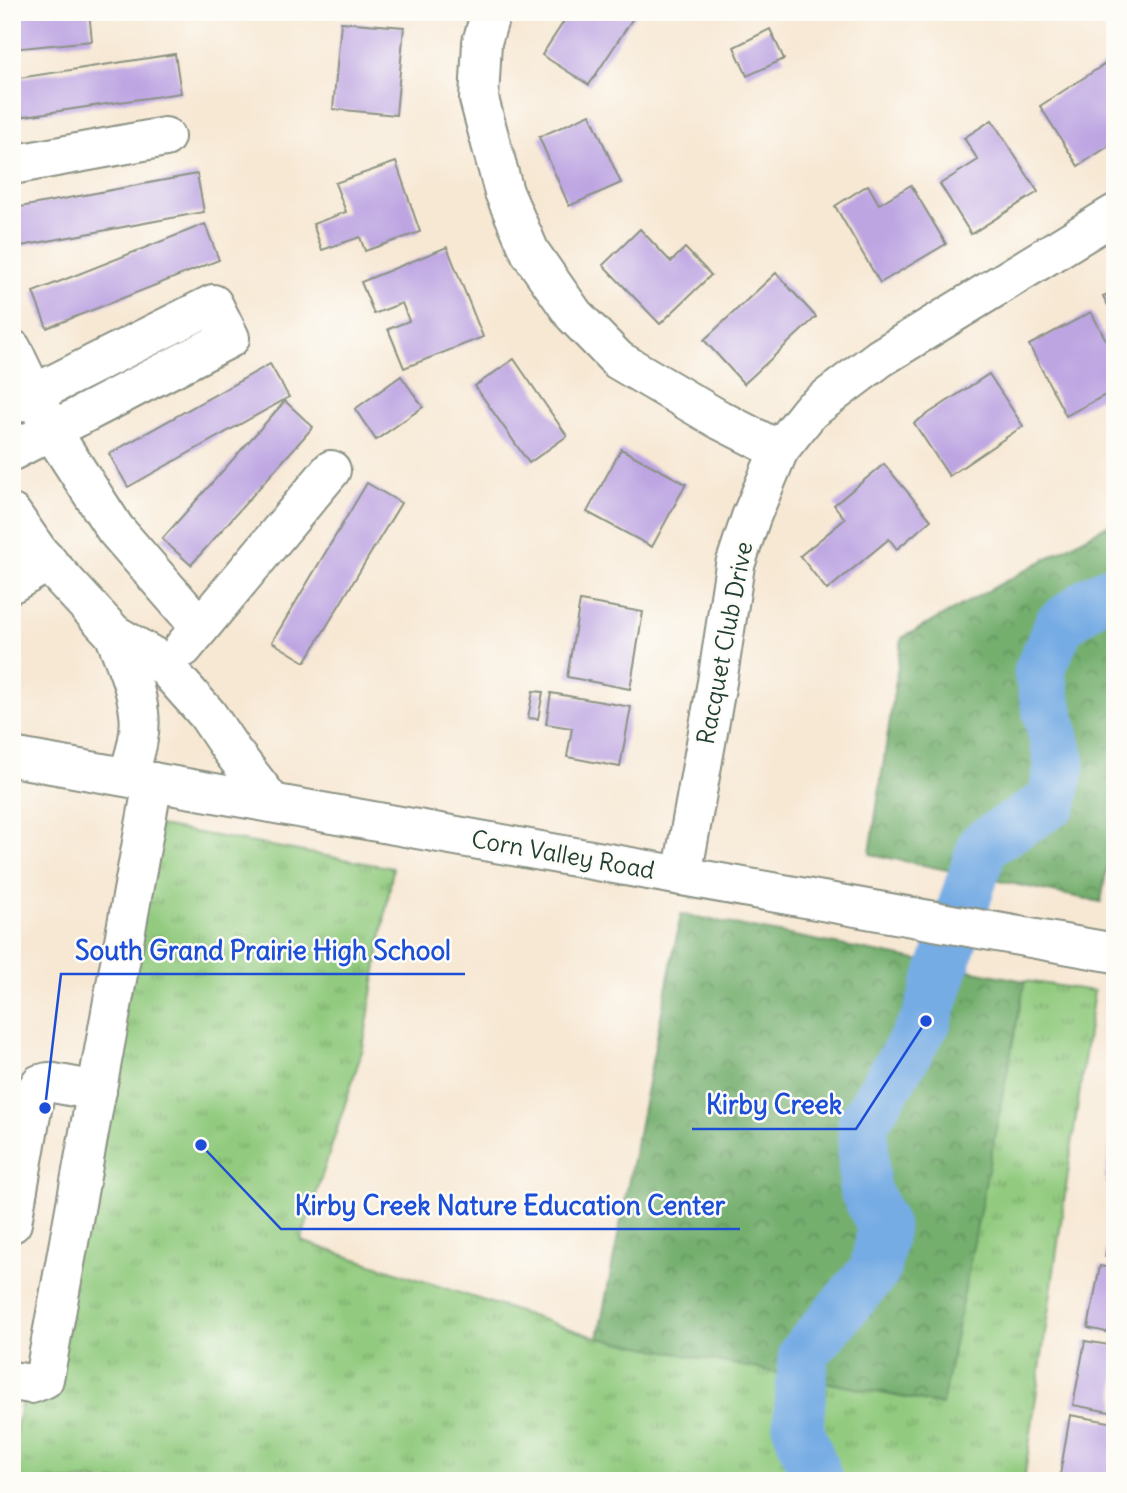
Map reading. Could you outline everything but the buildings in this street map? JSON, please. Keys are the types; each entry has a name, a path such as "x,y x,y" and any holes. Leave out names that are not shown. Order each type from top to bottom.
{"street":[{"path":"491,12 482,41 479,99 504,192 530,252 574,315 618,360 720,420 779,450"},
{"path":"12,165 165,137"},
{"name":"Racquet Club Drive","path":"682,876 735,565 751,517 779,450 810,411 880,358 1115,214"},
{"path":"12,451 230,338 213,304 23,400"},
{"path":"12,349 23,400 51,430 114,529 200,627"},
{"path":"166,668 331,470"},
{"path":"12,514 39,553 114,634 159,660 207,714 272,803"},
{"path":"12,583 47,562"},
{"path":"12,1381 31,1384 44,1379 97,1091 141,780 137,746 140,714 131,678 114,634"},
{"name":"Corn Valley Road","path":"12,757 1115,953"},
{"path":"12,1223 35,1092 40,1084 48,1082 97,1091"}],"green space":[{"path":"1115,521 1115,822 1101,902 870,854 902,638"},
{"path":"132,821 393,868 363,1048 301,1241 598,1338 942,1405 1025,981 1094,991 1024,1481 12,1481 12,1453"},
{"path":"681,914 1025,981 943,1405 598,1338"}],"waterway":[{"path":"818,1481 798,1428 804,1353 875,1270 883,1227 864,1188 863,1123 926,1021 983,845 1052,802 1060,764 1039,672 1059,625 1093,600 1115,589"}],"place":[{"name":"Kirby Creek","path":"926,1021"},
{"name":"South Grand Prairie High School","path":"45,1108"},
{"name":"Kirby Creek Nature Education Center","path":"201,1145"}]}
